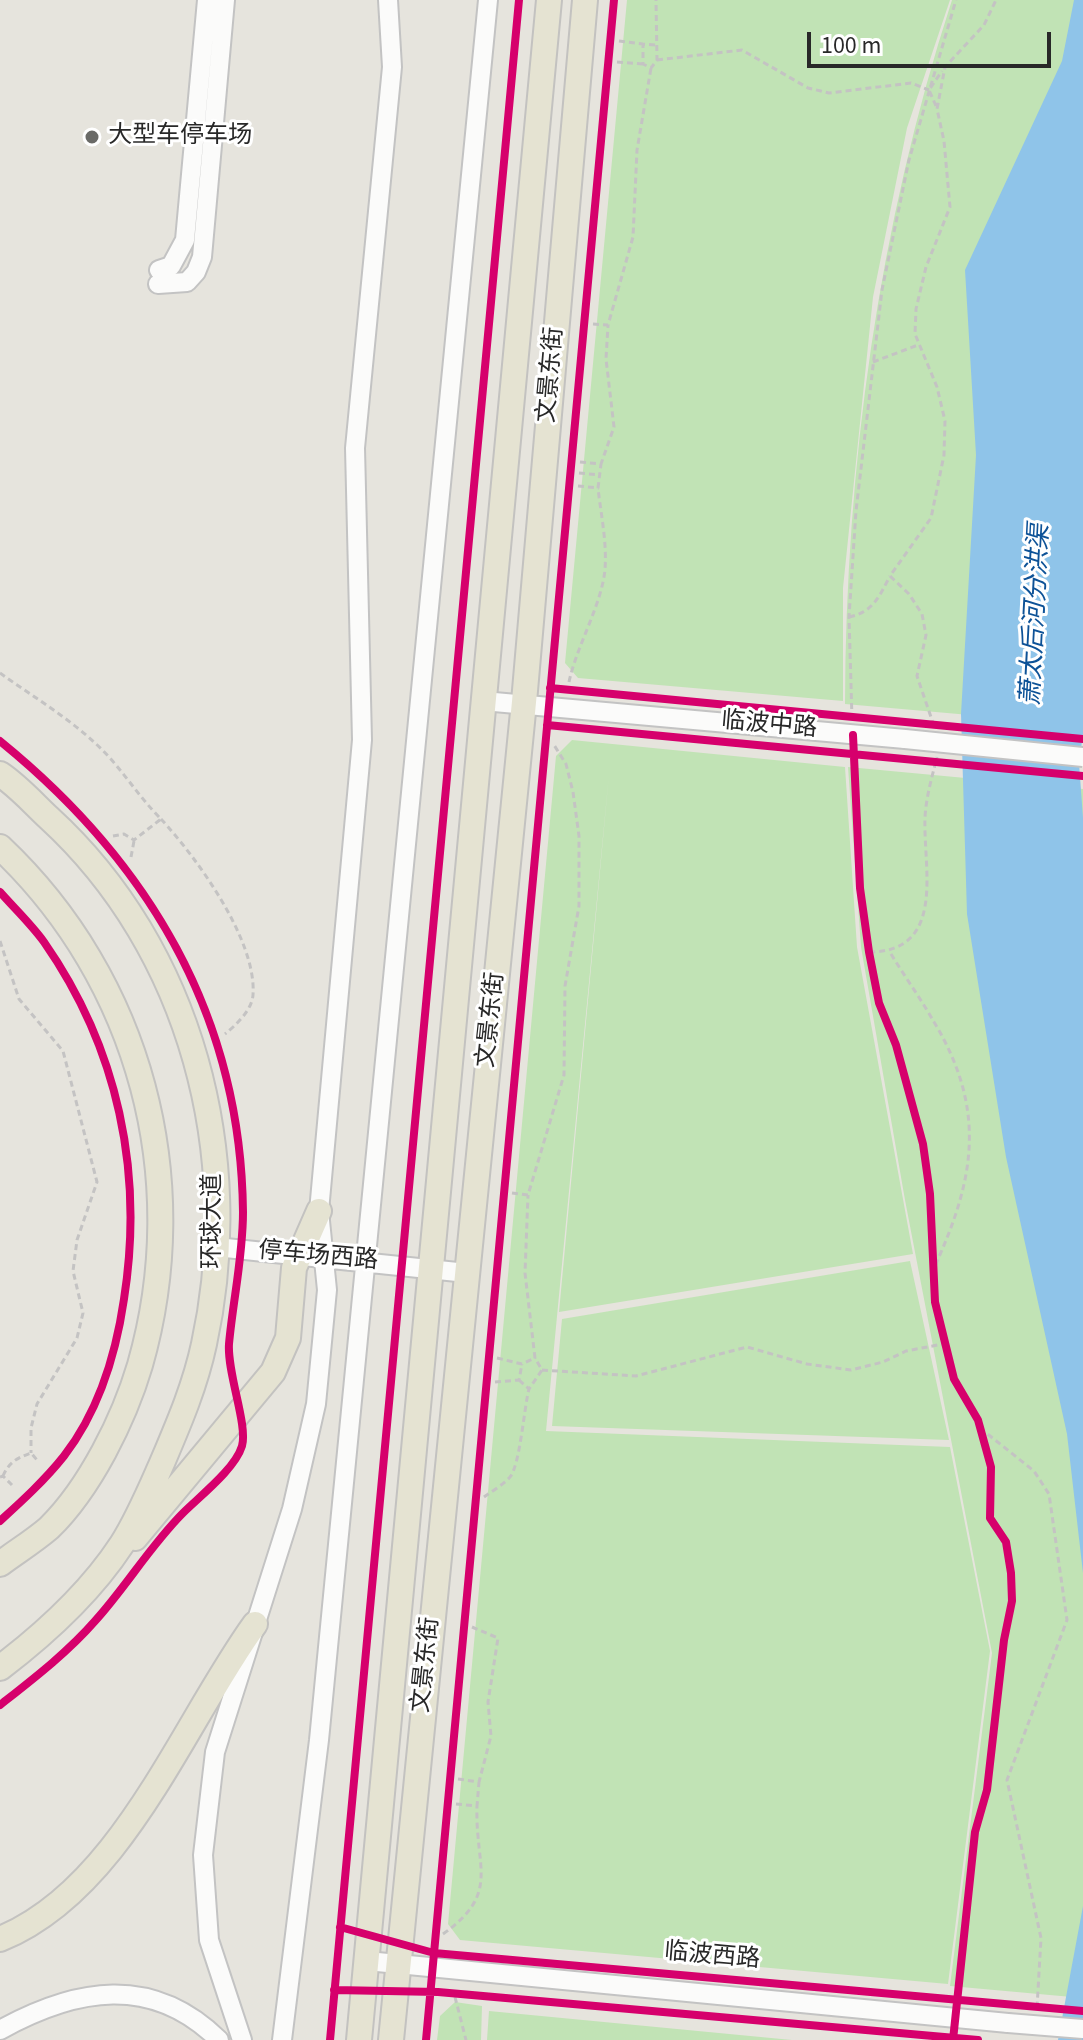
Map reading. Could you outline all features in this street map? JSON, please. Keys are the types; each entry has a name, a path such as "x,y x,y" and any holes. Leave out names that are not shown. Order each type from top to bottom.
{"main road":[{"name":"文景东街","path":"359,2040 549,0"},
{"name":"文景东街","path":"391,2040 524,702 585,0"},
{"name":"环球大道","path":"0,774 62,830 114,889 137,922 175,997 207,1105 217,1186 216,1247 204,1345 181,1421 142,1506 108,1565 52,1625 0,1668"},
{"path":"0,847 65,923 117,1010 146,1094 159,1172 159,1274 136,1380 109,1444 49,1527 0,1583"},
{"path":"108,1565 140,1534 273,1372 288,1338 294,1268 312,1257 319,1211"},
{"path":"0,1564 49,1527"},
{"path":"0,1939 45,1915 104,1856 151,1790 255,1624"}],"street":[{"path":"207,0 185,240 171,266 158,277 187,282 202,257 225,0"},
{"path":"319,1211 362,740 355,448 392,67 388,0"},
{"path":"282,2040 319,1740 488,0"},
{"name":"临波中路","path":"483,701 524,702 550,696 853,735 1083,757"},
{"name":"停车场西路","path":"216,1247 467,1273"},
{"path":"242,2040 209,1940 203,1855 215,1752 292,1509 316,1404 327,1290 312,1257"},
{"name":"临波西路","path":"367,1961 1083,2029"},
{"path":"0,2030 80,1997 120,1993 155,1998 180,2007 219,2040"}],"path":[{"path":"550,696 572,686 577,647 595,606 605,571 598,488 601,464 614,427 606,359 608,325 633,237 637,150 651,68 657,60 656,0"},
{"path":"853,735 849,617 856,511 882,290 909,160 956,0"},
{"path":"929,90 945,67 984,25 996,0"},
{"path":"611,31 613,62 643,64 651,68"},
{"path":"619,41 655,45"},
{"path":"643,44 643,64"},
{"path":"657,60 742,50 808,88 853,93 884,84 911,83 929,90 937,109 944,141 950,207 926,267 916,309 915,334 937,387 945,421 940,488 931,518 890,576 873,607 865,614 849,617"},
{"path":"937,109 945,67"},
{"path":"585,313 588,326 608,325"},
{"path":"873,362 919,345"},
{"path":"572,454 574,486 598,488"},
{"path":"580,462 601,464"},
{"path":"579,473 600,476"},
{"path":"890,576 909,594 922,614 926,635 917,676 936,732"},
{"path":"0,673 79,730 109,757 138,797 190,850 212,882 248,960 253,997 239,1023 225,1034"},
{"path":"914,721 945,724"},
{"path":"542,1370 535,1358 525,1273 528,1195 564,1075 565,986 579,906 579,836 573,792 566,764 550,743 544,756"},
{"path":"869,952 891,952 906,940 920,921 928,900 925,820 936,745"},
{"path":"930,761 945,763"},
{"path":"131,857 134,840 161,819"},
{"path":"113,836 124,834 134,840"},
{"path":"104,840 114,852"},
{"path":"867,939 871,965"},
{"path":"0,941 19,999 63,1051 74,1088 80,1127 97,1182 77,1240 73,1271 83,1313 77,1338 37,1404 31,1428 31,1453 37,1460"},
{"path":"891,952 949,1050 963,1084 970,1127 968,1164 958,1215 934,1268"},
{"path":"505,1181 508,1195 528,1195"},
{"path":"932,1239 934,1280"},
{"path":"940,1330 947,1355"},
{"path":"542,1370 636,1376 747,1347 807,1364 851,1370 883,1362 906,1351 943,1344"},
{"path":"529,1389 519,1380 490,1384 493,1356 522,1364 535,1358"},
{"path":"519,1380 522,1364"},
{"path":"484,1497 510,1477 517,1461 529,1389 542,1370"},
{"path":"979,1424 984,1441"},
{"path":"979,1424 1034,1471 1049,1494 1067,1620 1007,1780 1041,1938 1036,2013"},
{"path":"12,1485 2,1476 8,1464 31,1453"},
{"path":"437,1921 439,1936 468,1917 480,1899 477,1806 479,1782 491,1736 488,1702 498,1638 468,1625 463,1638"},
{"path":"451,1764 454,1779 479,1782"},
{"path":"447,1811 448,1795"},
{"path":"456,1804 477,1806"},
{"path":"438,1992 469,1995"},
{"path":"455,1997 466,2040"},
{"path":"1020,2005 1051,2008"}],"green space":[{"path":"627,0 950,0 907,128 873,297 843,588 843,701 578,678 565,663"},
{"path":"952,0 1083,0 1083,725 845,704 852,525 871,348 904,172"},
{"path":"572,740 845,767 857,947 913,1254 559,1312 609,774 546,1431 950,1447 990,1651 948,1984 460,1940 448,1924 556,756"},
{"path":"848,767 1083,789 1083,1998 950,1986 992,1653 905,1200 861,947"},
{"path":"910,1261 949,1440 552,1426 562,1319"},
{"path":"455,2002 482,2006 481,2040 437,2040 440,2016"},
{"path":"489,2011 792,2040 487,2040"}],"water":[{"name":"萧太后河分洪渠","path":"1074,0 1083,0 1083,734 1079,763 1083,818 1083,1573 1067,1434 1006,1157 967,914 961,714 976,455 965,270 1062,61"},
{"path":"1083,1906 1083,2040 1058,2040"}],"cycle path":[{"path":"330,2040 519,0"},
{"path":"426,2040 614,0"},
{"path":"550,688 1083,739"},
{"path":"547,725 1083,776"},
{"path":"853,735 860,888 869,952 879,1003 896,1045 923,1144 930,1194 935,1302 954,1379 978,1420 991,1467 990,1518 1006,1542 1011,1573 1012,1601 1004,1640 987,1790 975,1832 953,2040"},
{"path":"0,741 53,788 101,838 142,892 177,949 205,1009 225,1073 238,1141 243,1212 229,1344 243,1437 238,1455 216,1482 171,1526 84,1633 0,1705"},
{"path":"0,892 44,942 70,983 91,1025 119,1113 127,1158 130,1205 129,1252 121,1320 104,1382 87,1421 64,1456 0,1521"},
{"path":"340,1927 434,1953 1083,2011"},
{"path":"334,1990 438,1992 978,2040"}],"place":[{"name":"大型车停车场","path":"92,137"}]}
